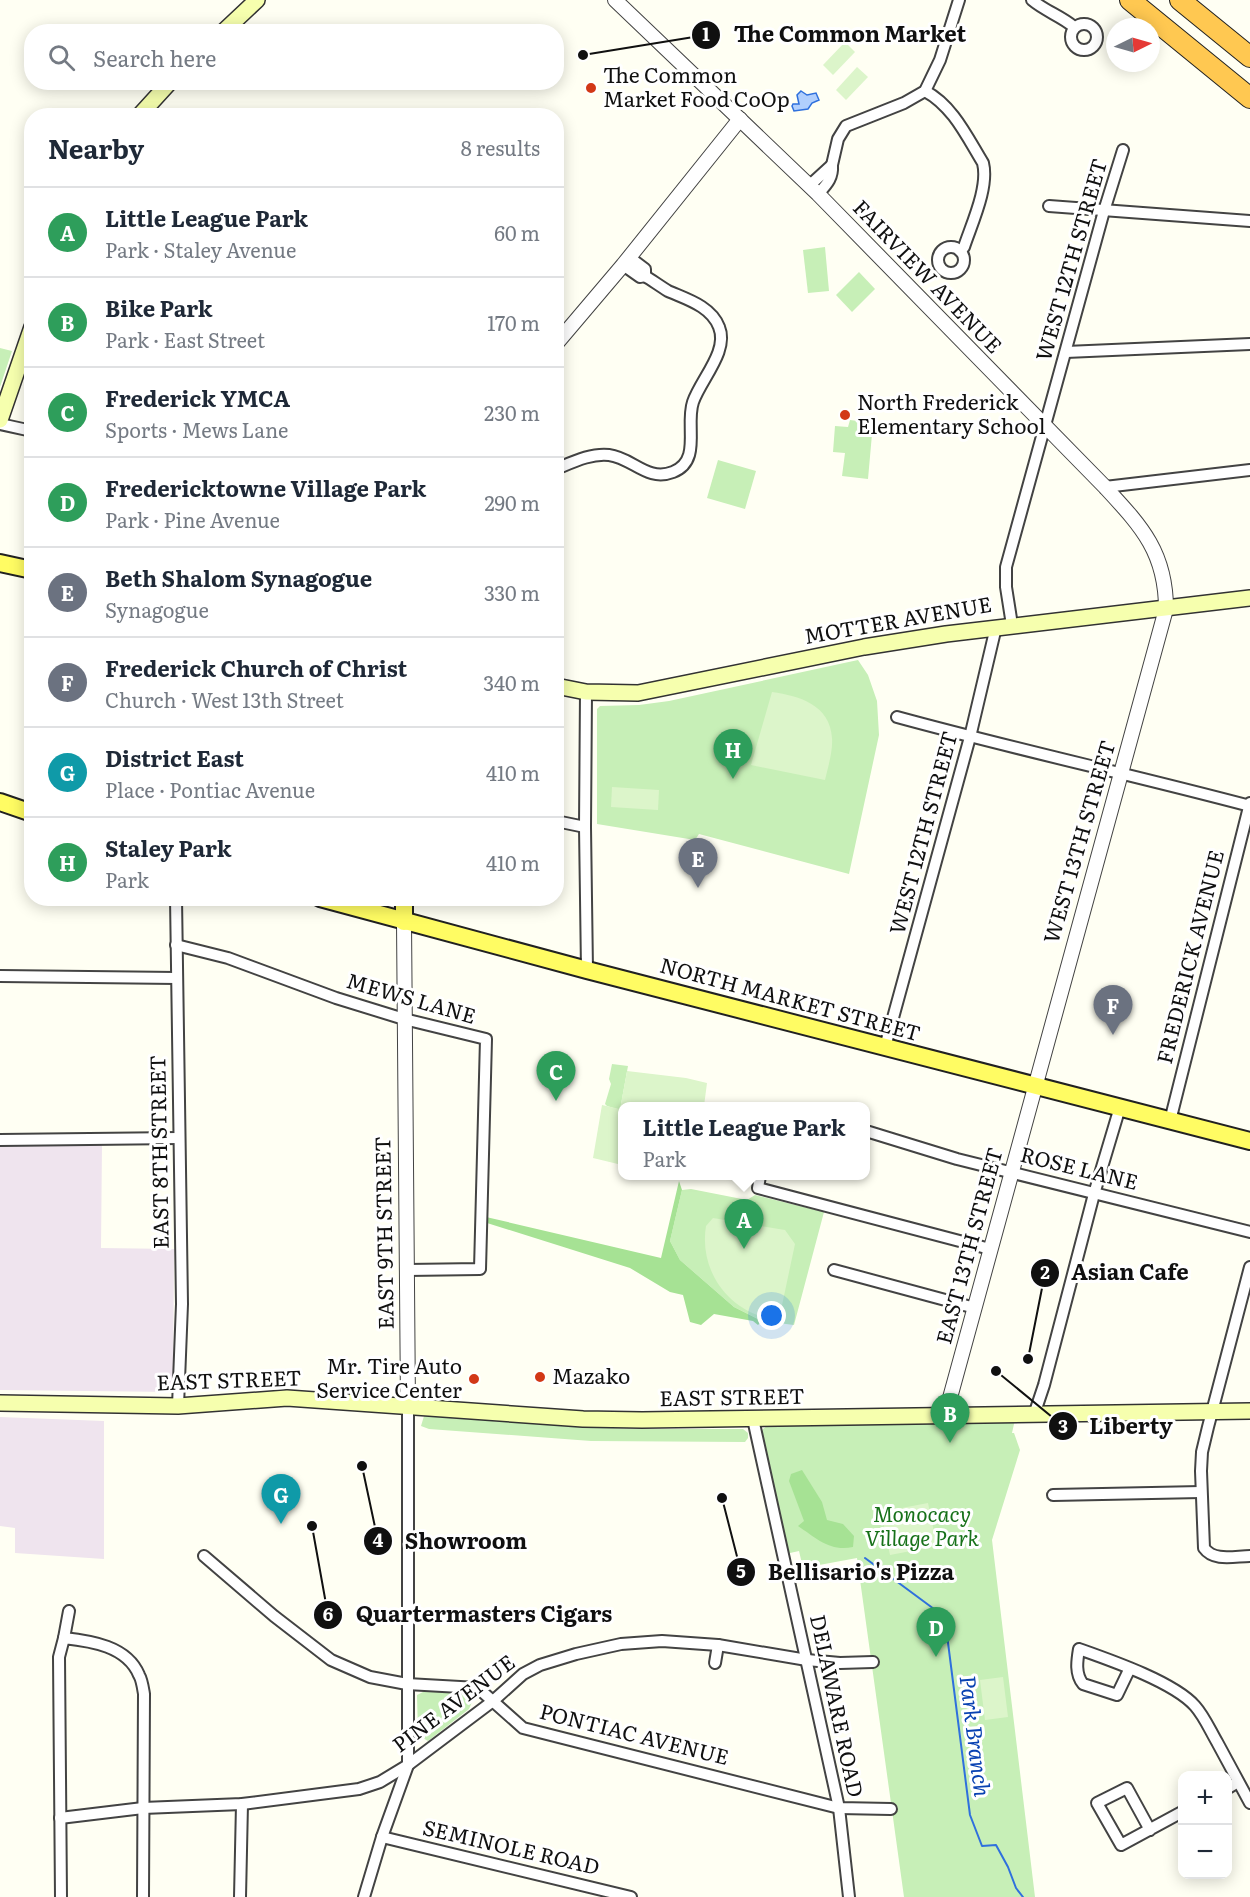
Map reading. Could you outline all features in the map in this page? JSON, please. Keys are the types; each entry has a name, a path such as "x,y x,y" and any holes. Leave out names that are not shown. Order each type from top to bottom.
{"highway":[{"path":"1130,0 1250,98"},
{"path":"1180,0 1250,57"}],"main road":[{"path":"232,24 257,0"},
{"path":"146,108 163,90"},
{"path":"1,416 24,350"},
{"path":"0,563 24,568"},
{"name":"MOTTER AVENUE","path":"564,688 586,692 648,691 864,647 996,627 1250,598"},
{"path":"0,802 24,810"},
{"name":"NORTH MARKET STREET","path":"348,906 1250,1141"},
{"path":"404,906 404,922"},
{"name":"EAST STREET","path":"0,1403 178,1406 287,1398 583,1419 753,1419 1250,1411"}],"street":[{"name":"FAIRVIEW AVENUE","path":"615,0 813,190 1134,519 1154,547 1163,573 1166,609"},
{"path":"813,190 832,165 840,133 850,123 904,103 925,91 940,60 959,0"},
{"path":"1032,0 1044,10 1063,18 1074,27"},
{"path":"925,91 939,99 950,111 983,163 985,170 984,183 964,247 960,251"},
{"path":"564,330 626,261 740,119"},
{"name":"WEST 12TH STREET","path":"1012,625 1006,587 1006,567 1123,150"},
{"path":"1049,206 1104,212 1250,221"},
{"path":"564,466 585,458 610,455 646,472 666,475 681,468 689,459 692,404 721,348 722,334 715,318 700,306 645,276 640,277 626,261"},
{"path":"1066,352 1250,344"},
{"path":"1,416 24,427"},
{"path":"1105,487 1250,470"},
{"name":"WEST 13TH STREET","path":"1035,1086 1166,609"},
{"name":"WEST 12TH STREET","path":"885,1047 970,737 996,627"},
{"path":"586,692 587,970"},
{"path":"897,717 1046,757 1122,773 1250,805"},
{"name":"FREDERICK AVENUE","path":"1170,1121 1250,805"},
{"path":"564,822 585,827"},
{"name":"EAST 8TH STREET","path":"176,906 182,1304 178,1406"},
{"name":"EAST 9TH STREET","path":"364,1897 382,1837 408,1765 404,922"},
{"name":"MEWS LANE","path":"176,945 228,958 336,998 404,1019 486,1040 480,1269 407,1270"},
{"path":"0,976 177,978"},
{"name":"EAST 13TH STREET","path":"945,1416 1035,1086"},
{"path":"1034,1415 1120,1107"},
{"name":"ROSE LANE","path":"870,1132 957,1160 1250,1233"},
{"path":"0,1140 179,1138"},
{"path":"759,1180 758,1188 990,1249"},
{"path":"1250,1267 1202,1452 1201,1492 1203,1543 1207,1553 1216,1557 1250,1556"},
{"path":"834,1270 975,1308"},
{"name":"DELAWARE ROAD","path":"753,1419 839,1808 849,1897"},
{"path":"1053,1495 1201,1492"},
{"name":"PONTIAC AVENUE","path":"204,1556 274,1617 331,1660 370,1677 407,1684 478,1688 523,1728 839,1808 891,1809"},
{"path":"61,1897 59,1657 69,1611"},
{"path":"64,1638 110,1647 124,1656 139,1673 144,1694 143,1897"},
{"name":"PINE AVENUE","path":"60,1818 143,1808 242,1804 359,1789 380,1782 408,1765 493,1701 523,1674 540,1665 621,1644 662,1641 718,1645 807,1660 840,1663 873,1662"},
{"path":"716,1663 718,1645"},
{"path":"1130,1668 1117,1695 1083,1684 1079,1679 1076,1663 1079,1649 1127,1666 1175,1691 1197,1707 1250,1803"},
{"path":"1232,1785 1238,1782"},
{"path":"1150,1830 1127,1788 1097,1803 1121,1845 1150,1830 1178,1814"},
{"path":"240,1897 242,1804"},
{"name":"SEMINOLE ROAD","path":"382,1837 631,1897"}],"shaded area":[{"path":"0,1141 102,1143 101,1248 174,1249 173,1392 0,1390"},
{"path":"0,1417 104,1421 104,1559 15,1553 15,1528 0,1526"}],"green space":[{"path":"845,42 855,52 833,75 823,65"},
{"path":"857,67 868,77 846,100 836,90"},
{"path":"825,247 829,291 808,293 803,250"},
{"path":"859,272 875,289 852,312 836,295"},
{"path":"0,348 12,351 0,387"},
{"path":"850,420 873,423 868,479 842,476 845,453 833,452 835,426 848,427"},
{"path":"718,460 756,471 745,509 707,498"},
{"path":"858,660 868,675 877,701 879,735 849,874 699,834 695,840 597,824 597,709 600,706 639,705 669,701"},
{"path":"772,692 793,696 812,704 826,717 832,743 825,780 751,765"},
{"path":"612,787 659,790 658,810 611,807"},
{"path":"612,1064 628,1066 618,1109 605,1104 611,1084 609,1079"},
{"path":"627,1071 686,1078 707,1083 705,1102 621,1102"},
{"path":"602,1105 618,1109 618,1164 593,1158"},
{"path":"679,1181 682,1190 670,1241 680,1260 734,1307 762,1321 758,1325 753,1321 714,1314 701,1325 690,1322 683,1295 670,1292 630,1268 487,1223 486,1217 661,1258"},
{"path":"691,1189 747,1200 755,1195 824,1212 794,1325 762,1321 734,1307 680,1260 670,1241 682,1190"},
{"path":"713,1218 785,1230 795,1244 781,1310 771,1315 770,1319 740,1306 719,1285 707,1257 705,1242 706,1226"},
{"name":"Monocacy Village Park","path":"1016,1415 1012,1433 1014,1433 1020,1450 992,1540 1035,1897 904,1897 857,1558 803,1568 799,1551 781,1555 757,1440 763,1429 771,1423"},
{"path":"424,1416 636,1429 743,1429 748,1433 748,1438 745,1442 591,1441 429,1429 421,1426"},
{"path":"802,1470 822,1502 827,1520 843,1524 854,1536 853,1547 830,1546 798,1526 804,1521 789,1481 791,1474"},
{"path":"928,1503 937,1546 890,1555 881,1512"},
{"path":"1003,1677 1008,1717 985,1720 980,1680"},
{"path":"425,1691 468,1694 472,1702 469,1709 428,1741 418,1735 417,1695"}],"water":[{"path":"801,91 807,95 816,93 819,100 812,103 808,109 794,111 792,106 799,104 797,95"}],"waterway":[{"name":"Park Branch","path":"865,1558 934,1609 946,1627 970,1815 982,1846 996,1845 1016,1888 1023,1897"}],"place":[{"name":"The Common Market","path":"583,55"},
{"name":"The Common Market Food CoOp","path":"591,88"},
{"name":"North Frederick Elementary School","path":"845,415"},
{"name":"Staley Park","path":"733,779"},
{"name":"Beth Shalom Synagogue","path":"698,888"},
{"name":"Frederick Church of Christ","path":"1113,1035"},
{"name":"Frederick YMCA","path":"556,1101"},
{"name":"Little League Park","path":"744,1249"},
{"name":"Asian Cafe","path":"1028,1359"},
{"name":"Liberty","path":"996,1371"},
{"name":"Mazako","path":"540,1377"},
{"name":"Mr. Tire Auto Service Center","path":"474,1379"},
{"name":"Bike Park","path":"950,1443"},
{"name":"Showroom","path":"362,1466"},
{"name":"Bellisario's Pizza","path":"722,1498"},
{"name":"District East","path":"281,1524"},
{"name":"Quartermasters Cigars","path":"312,1526"},
{"name":"Fredericktowne Village Park","path":"936,1657"}]}
